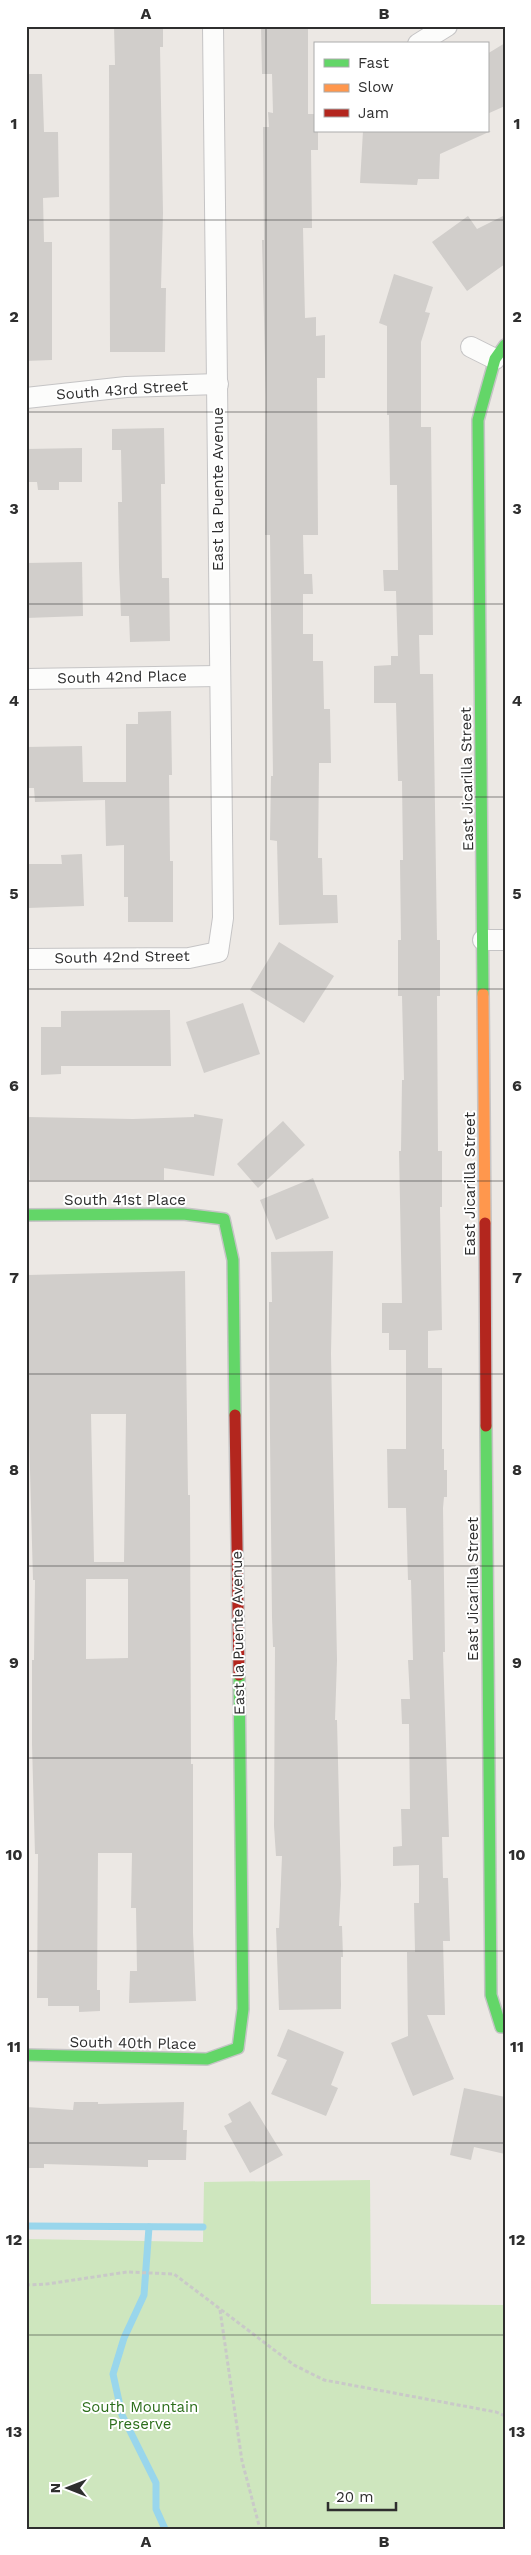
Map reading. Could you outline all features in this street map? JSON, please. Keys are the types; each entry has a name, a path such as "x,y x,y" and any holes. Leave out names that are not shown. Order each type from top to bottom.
{"street":[{"name":"East la Puente Avenue","path":"213,26 218,384 218,676 223,918 218,952"},
{"path":"421,42 447,26"},
{"path":"471,346 500,352"},
{"name":"East Jicarilla Street","path":"500,352 478,420 491,1996 503,2027"},
{"name":"South 43rd Street","path":"26,398 126,388 218,384"},
{"name":"South 42nd Place","path":"26,679 218,676"},
{"path":"483,940 505,940"},
{"name":"South 42nd Street","path":"26,959 189,958 218,952"},
{"name":"South 41st Place","path":"26,1216 183,1214 224,1219"},
{"name":"East la Puente Avenue","path":"224,1219 233,1270 243,2009 238,2048"},
{"name":"South 40th Place","path":"26,2055 207,2059 238,2048"}],"path":[{"path":"26,2285 47,2284 127,2272 174,2274 294,2365 324,2380 496,2412 505,2416"},
{"path":"220,2309 242,2461 260,2529"}],"green space":[{"name":"South Mountain Preserve","path":"370,2180 371,2304 505,2305 505,2529 26,2529 26,2239 203,2242 204,2182"}],"building":[{"path":"114,26 163,26 163,47 160,47 163,213 161,288 166,288 165,352 110,352 109,65 115,65"},
{"path":"261,26 308,26 308,114 314,114 314,132 318,132 318,150 311,150 312,228 303,228 305,318 316,317 316,336 325,335 325,378 317,378 318,535 303,535 304,574 312,574 313,594 303,594 303,634 313,634 313,661 323,661 324,709 330,709 331,763 319,763 318,858 322,858 323,895 337,895 338,923 279,925 277,841 270,840 271,776 273,776 270,535 265,535 266,397 262,240 264,240 263,127 269,127 268,112 273,113 272,74 262,74"},
{"path":"505,43 505,106 488,114 488,53"},
{"path":"26,74 42,74 44,132 58,132 59,197 43,198 44,242 52,242 52,360 26,361"},
{"path":"491,131 440,154 439,179 418,179 417,185 360,183 363,132"},
{"path":"505,215 505,264 467,291 432,242 468,216 477,229"},
{"path":"394,274 433,287 425,312 430,313 421,342 421,427 431,427 433,635 419,635 420,674 433,674 437,940 440,940 440,996 437,996 438,1151 442,1151 442,1207 440,1207 442,1330 428,1331 428,1368 442,1368 442,1449 444,1449 444,1470 447,1470 447,1497 444,1497 443,1508 445,1652 443,1652 449,1837 442,1837 443,1878 448,1878 450,1941 443,1941 445,2015 427,2015 454,2079 413,2096 391,2043 408,2036 407,1952 415,1952 414,1903 419,1903 419,1865 393,1866 393,1847 402,1846 401,1809 410,1809 409,1724 402,1724 401,1699 410,1699 408,1660 413,1660 411,1580 408,1580 406,1508 388,1508 387,1449 406,1449 406,1350 389,1350 389,1333 382,1333 382,1303 402,1303 399,1151 401,1151 402,1080 404,1080 402,996 398,996 398,940 401,940 400,860 403,860 402,781 398,781 396,703 374,703 374,666 391,665 391,656 398,656 396,591 384,591 383,570 398,570 397,485 390,485 389,415 387,415 387,326 379,323"},
{"path":"164,428 165,484 161,484 162,578 169,578 170,641 130,642 129,616 121,616 118,502 122,502 121,450 112,450 112,429"},
{"path":"82,448 82,482 59,482 59,490 38,490 37,482 26,482 26,449"},
{"path":"82,562 83,616 26,618 26,563"},
{"path":"171,711 172,775 169,775 170,861 173,861 173,922 128,922 128,897 124,897 124,845 106,846 105,800 35,802 34,788 26,788 26,747 82,746 83,782 126,782 126,724 138,724 138,712"},
{"path":"82,854 84,906 28,908 26,864 62,864 61,855"},
{"path":"279,942 334,976 304,1023 250,990"},
{"path":"243,1003 260,1054 204,1073 186,1022"},
{"path":"170,1010 171,1066 61,1066 61,1074 41,1075 41,1027 61,1027 61,1011"},
{"path":"194,1114 223,1119 214,1176 164,1168 164,1180 30,1180 28,1117 133,1119 194,1117"},
{"path":"283,1121 305,1145 258,1188 237,1164"},
{"path":"313,1178 329,1218 276,1240 260,1200"},
{"path":"333,1251 331,1354 337,1660 335,1720 337,1720 341,1885 339,1926 342,1926 343,1957 341,1957 341,2009 279,2010 276,1928 279,1928 282,1856 276,1856 274,1826 275,1647 273,1647 272,1617 269,1347 269,1302 272,1302 271,1252"},
{"path":"185,1271 188,1495 190,1495 193,1933 196,2001 129,2003 130,1971 137,1971 136,1908 131,1908 132,1853 98,1853 97,1990 100,1990 100,2011 79,2012 79,2006 48,2006 48,1998 37,1998 38,1854 35,1854 32,1744 32,1660 34,1660 35,1580 33,1580 29,1434 28,1275","holes":["91,1414 126,1414 124,1562 94,1562","86,1579 128,1579 128,1658 86,1659"]},
{"path":"288,2029 344,2052 331,2085 338,2088 326,2116 271,2094 287,2060 277,2056"},
{"path":"464,2088 505,2097 505,2154 474,2147 471,2160 450,2155"},
{"path":"250,2101 283,2155 250,2173 224,2126 232,2122 228,2114"},
{"path":"74,2102 98,2102 98,2104 184,2102 183,2130 187,2130 186,2160 148,2160 148,2167 44,2164 44,2168 26,2168 26,2107 73,2110"}],"waterway":[{"path":"26,2226 203,2227"},
{"path":"149,2227 144,2295 124,2338 113,2374 122,2415 156,2483 156,2509 165,2529"}],"traffic: fast":[{"path":"483,994 478,420 495,359 505,345"},
{"path":"26,1215 183,1214 224,1219 233,1260 235,1415"},
{"path":"486,1426 491,1995 501,2027 505,2027"},
{"path":"26,2055 207,2059 238,2048 243,2009 239,1675"}],"traffic: slow":[{"path":"483,994 485,1223"}],"traffic: jam":[{"path":"485,1223 486,1426"},
{"path":"235,1415 239,1675"}]}
